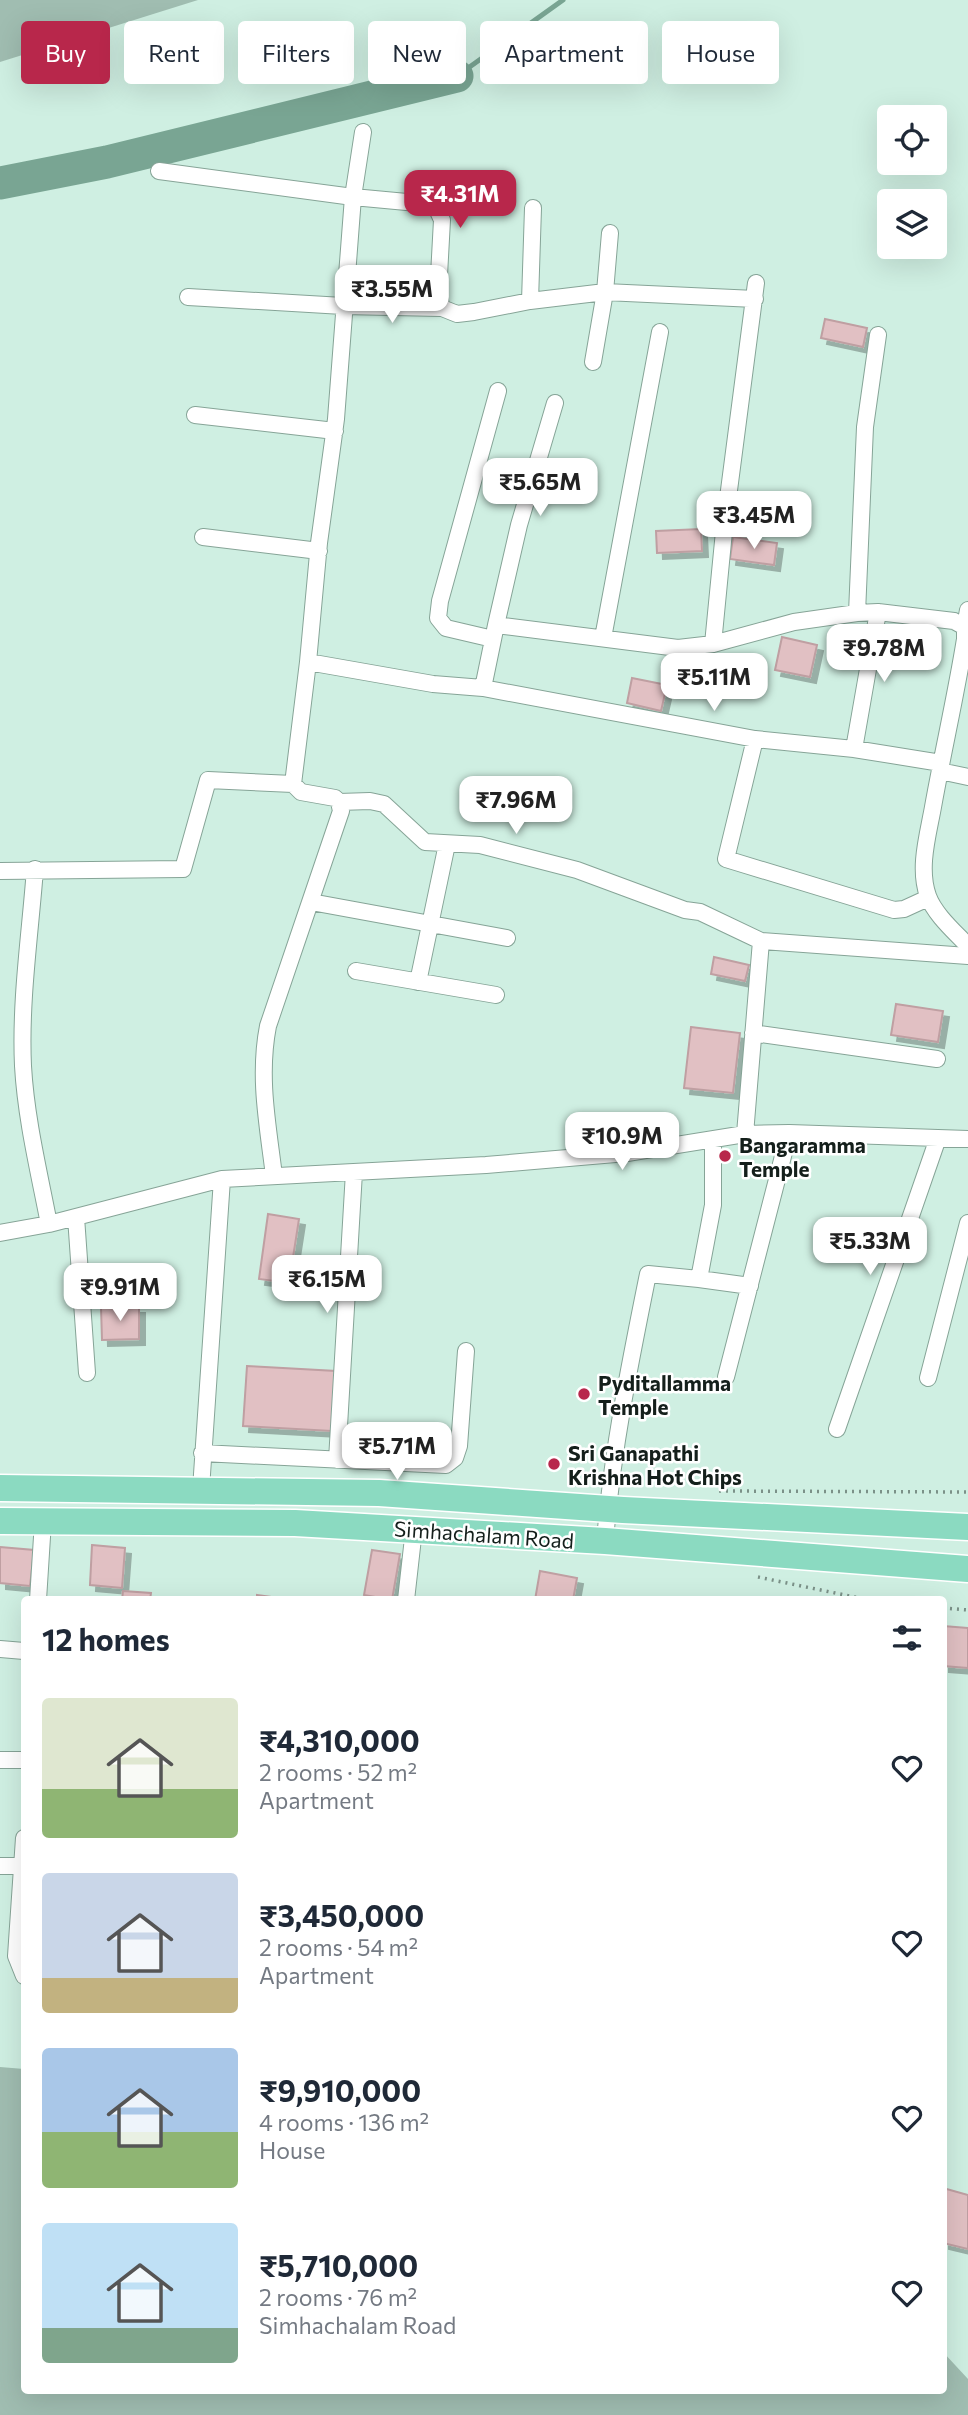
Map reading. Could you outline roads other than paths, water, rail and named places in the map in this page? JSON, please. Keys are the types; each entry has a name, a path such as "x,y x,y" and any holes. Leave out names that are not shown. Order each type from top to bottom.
{"main road":[{"path":"0,1488 379,1493 608,1509 968,1527"},
{"path":"199,1522 201,1489"},
{"name":"Simhachalam Road","path":"0,1521 295,1523 605,1542 968,1569"}],"street":[{"path":"293,784 335,431 353,197 363,132"},
{"path":"159,171 353,197 428,204 437,209 442,220 438,294 442,308"},
{"path":"530,301 533,208"},
{"path":"593,362 606,292 610,233"},
{"path":"188,297 343,306 442,308 457,314 530,301 606,292 755,291 725,521 713,644"},
{"path":"603,638 660,332"},
{"path":"857,613 865,426 878,335"},
{"path":"498,391 440,601 438,618 446,628 603,638 678,648 713,644 794,622 857,613 878,612 942,619 965,627"},
{"path":"483,688 519,525 555,403"},
{"path":"195,415 335,431"},
{"path":"203,537 319,551"},
{"path":"968,610 965,656 940,767 925,853 924,877 928,898 968,946"},
{"path":"854,749 878,612"},
{"path":"308,662 432,684 483,688 755,739 854,749 940,767 968,776"},
{"path":"755,739 726,859 894,910 904,909 928,898"},
{"path":"0,871 183,869 208,780 293,784 301,793 327,795 339,802 339,820 268,1026 263,1053 262,1080 274,1176"},
{"path":"339,802 370,801 384,804 425,842 480,845 577,870 685,910 700,912 761,941 968,956"},
{"path":"418,982 447,844"},
{"path":"35,869 22,1027 23,1070 27,1109 49,1224"},
{"path":"311,902 507,937"},
{"path":"745,1134 761,941"},
{"path":"356,971 496,995"},
{"path":"753,1032 937,1059"},
{"path":"726,1377 789,1133"},
{"path":"0,1233 49,1224 222,1179 486,1165 627,1153 745,1134 968,1139"},
{"path":"837,1429 938,1138"},
{"path":"699,1279 713,1205 713,1139"},
{"path":"337,1460 354,1172"},
{"path":"201,1489 222,1179"},
{"path":"76,1217 87,1373"},
{"path":"928,1378 968,1223"},
{"path":"605,1542 619,1421 648,1274 750,1286"},
{"path":"202,1453 446,1465 455,1458 459,1446 466,1351"},
{"path":"38,1596 43,1521"},
{"path":"406,1596 414,1529"},
{"path":"0,1649 21,1651"},
{"path":"0,1760 21,1760"},
{"path":"0,1866 21,1866"},
{"path":"21,1892 16,1956 21,1968"}],"waterway":[{"path":"466,70 563,0"},
{"path":"0,183 107,162 424,84"}],"place":[{"name":"Bangaramma Temple","path":"725,1156"},
{"name":"Pyditallamma Temple","path":"584,1394"},
{"name":"Sri Ganapathi Krishna Hot Chips","path":"554,1464"}]}
